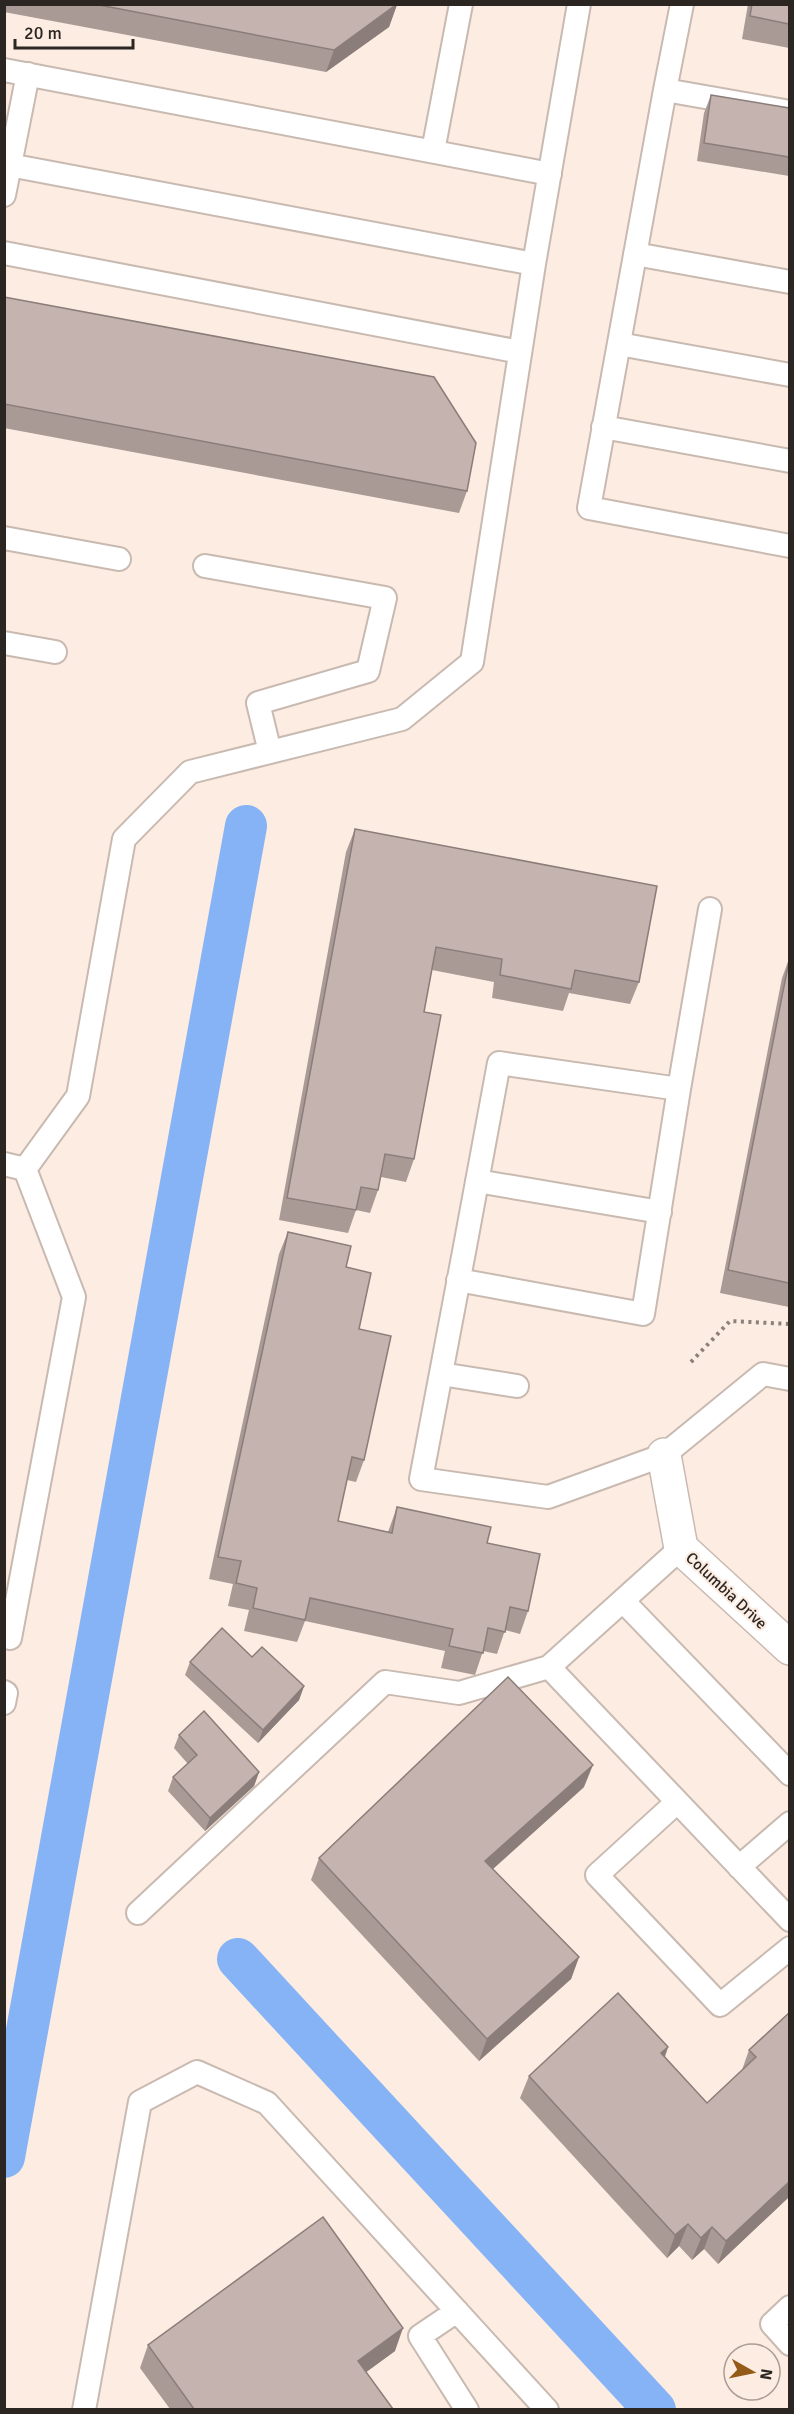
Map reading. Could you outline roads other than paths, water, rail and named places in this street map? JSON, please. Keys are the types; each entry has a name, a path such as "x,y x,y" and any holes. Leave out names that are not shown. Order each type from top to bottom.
{"street":[{"name":"Columbia Drive","path":"664,1455 681,1548 789,1648"}],"lane":[{"path":"434,151 461,4"},
{"path":"10,1638 74,1297 15,1166 78,1096 124,839 190,772 402,719 472,662 534,264 579,4"},
{"path":"682,4 589,508 789,546"},
{"path":"4,70 550,174"},
{"path":"4,195 7,164 28,74"},
{"path":"665,90 789,112"},
{"path":"7,164 534,264"},
{"path":"4,253 520,352"},
{"path":"635,254 789,282"},
{"path":"619,344 789,375"},
{"path":"603,427 789,461"},
{"path":"4,538 119,559"},
{"path":"205,566 385,598 368,671 258,703 270,752"},
{"path":"4,643 55,652"},
{"path":"458,1280 643,1314 710,909"},
{"path":"679,1089 499,1063 421,1479 548,1497 664,1455 763,1374 789,1379"},
{"path":"477,1182 660,1212"},
{"path":"441,1374 517,1386"},
{"path":"138,1913 386,1682 459,1693 549,1667 681,1548"},
{"path":"622,1601 789,1774"},
{"path":"549,1667 789,1920"},
{"path":"4,1692 6,1693 4,1703"},
{"path":"676,1802 597,1875 720,2006 789,1948"},
{"path":"739,1867 789,1823"},
{"path":"84,2409 140,2102 197,2072 267,2103 547,2409"},
{"path":"789,2307 771,2324 789,2343"},
{"path":"457,2311 420,2336 467,2409"}],"waterway":[{"path":"4,2157 246,826"},
{"path":"238,1959 655,2410"}]}
